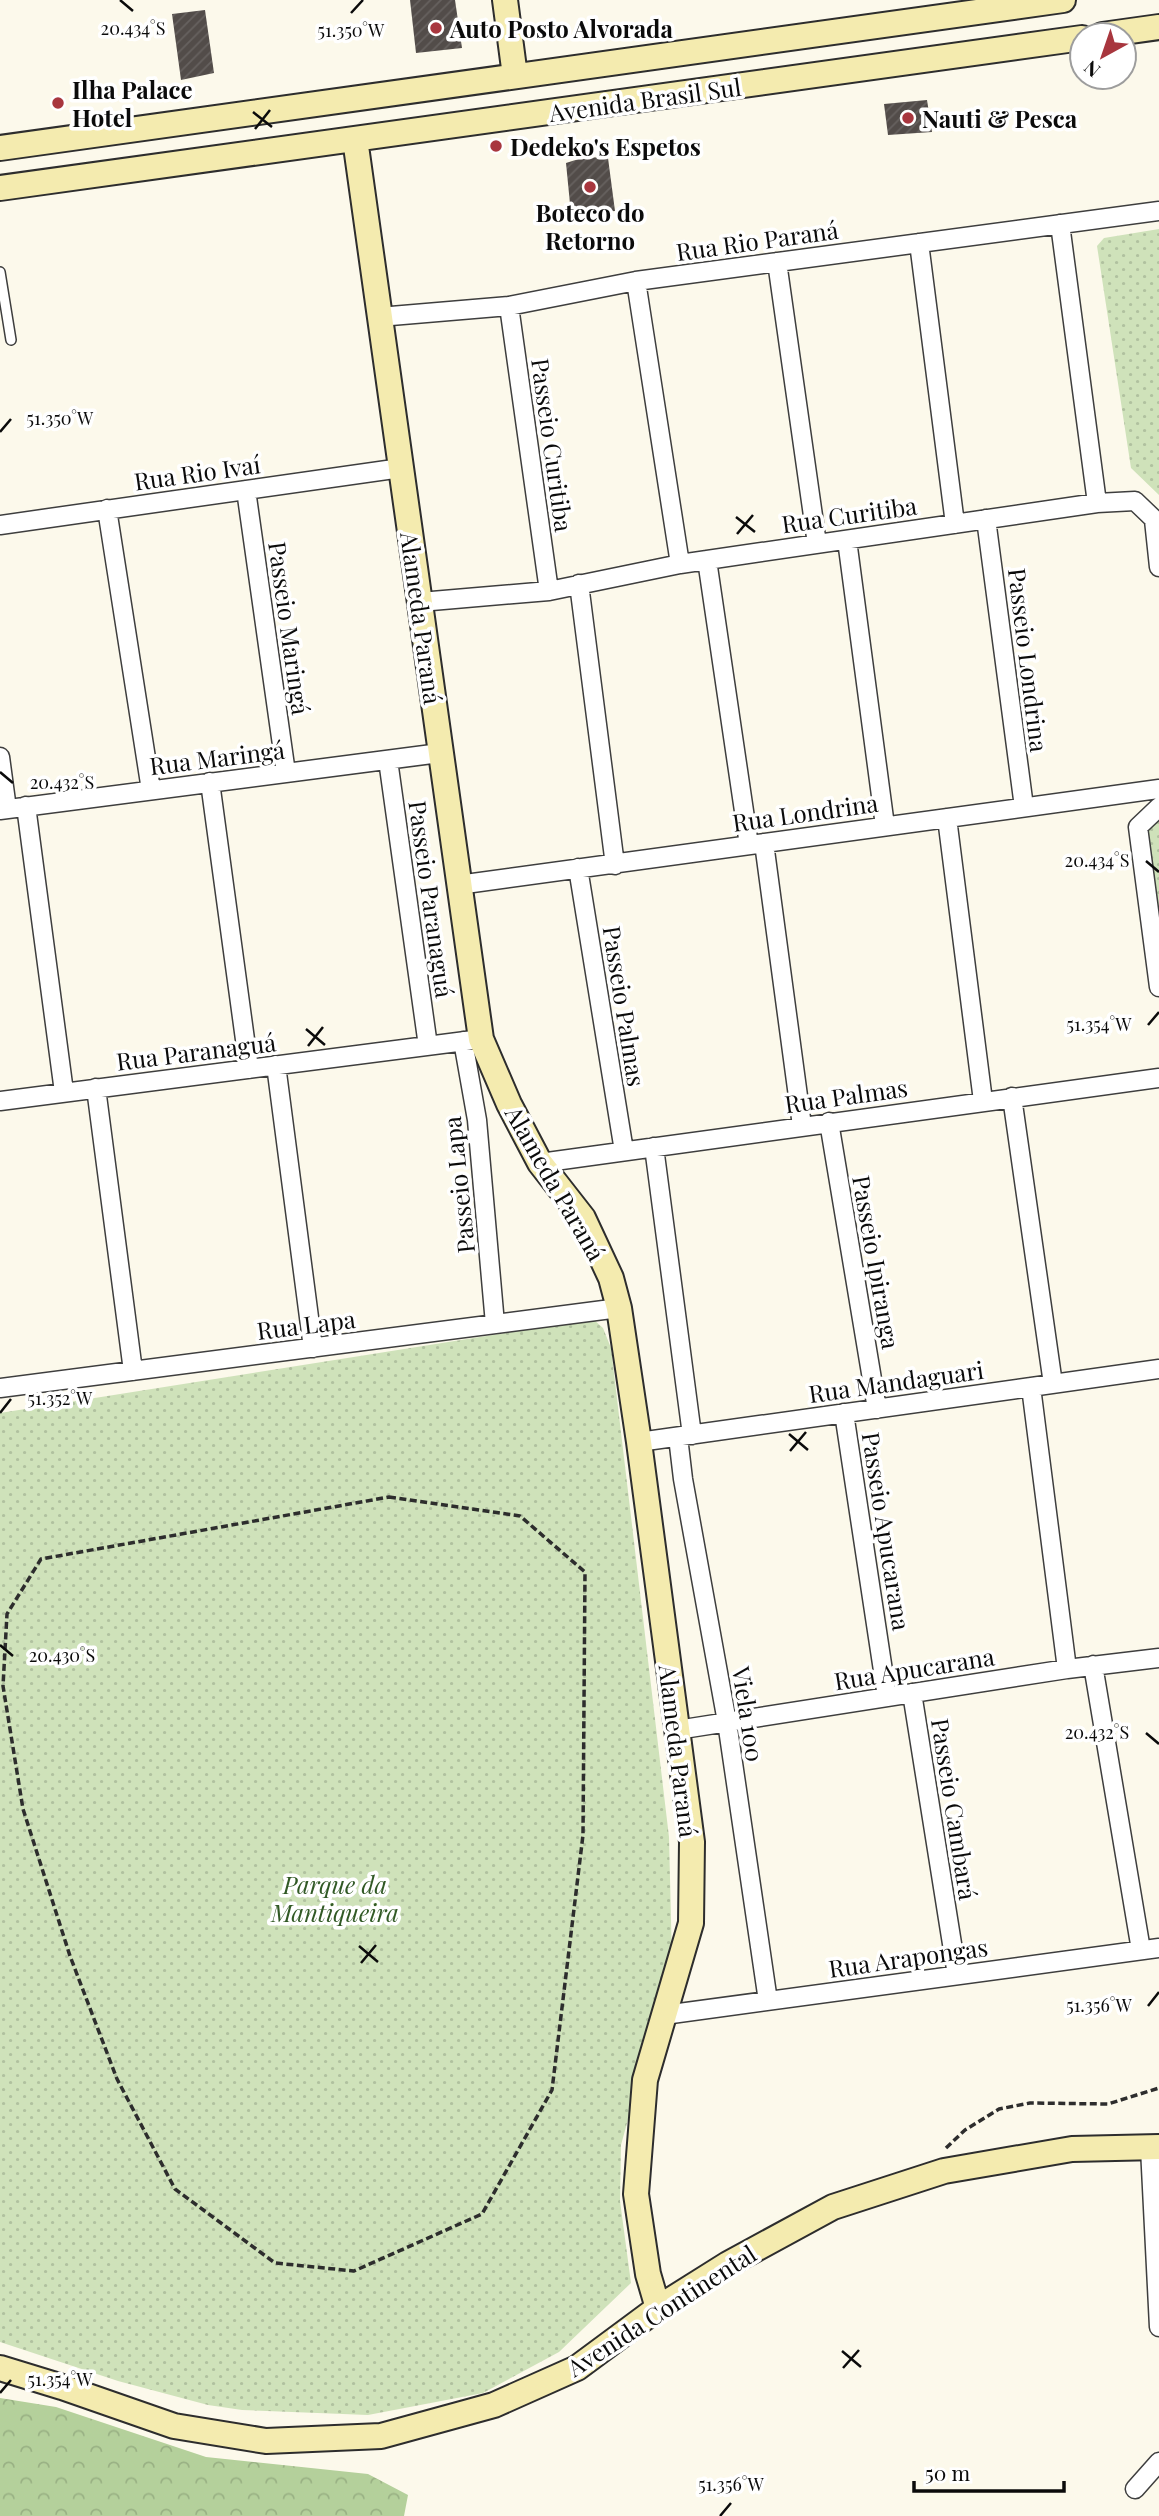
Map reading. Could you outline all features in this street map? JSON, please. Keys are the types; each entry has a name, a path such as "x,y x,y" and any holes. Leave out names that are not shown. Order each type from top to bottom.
{"street":[{"path":"505,0 515,76"},
{"name":"Avenida Brasil Sul","path":"0,148 1063,0"},
{"path":"1138,30 1159,27"},
{"name":"Avenida Brasil Sul","path":"0,188 1068,40"},
{"path":"544,73 556,86 555,101 544,113"},
{"name":"Alameda Paraná","path":"355,139 458,885 472,1040 540,1163 583,1218 611,1278 619,1308 639,1442 692,1842 691,1923 645,2080 636,2194 648,2274 658,2308"},
{"name":"Rua Rio Paraná","path":"379,317 509,306 636,281 1159,211"},
{"path":"1060,223 1097,503"},
{"path":"919,243 955,524"},
{"path":"777,262 817,544"},
{"path":"636,281 680,564"},
{"name":"Passeio Curitiba","path":"509,306 549,591"},
{"name":"Rua Rio Ivaí","path":"0,525 401,468"},
{"name":"Passeio Maringá","path":"246,490 286,773"},
{"name":"Rua Curitiba","path":"420,602 549,591 680,564 1097,503 1135,500 1156,522"},
{"path":"107,509 151,790"},
{"name":"Passeio Londrina","path":"986,519 1024,807"},
{"path":"1156,522 1159,566"},
{"path":"847,540 885,826"},
{"path":"707,560 757,844 802,1126"},
{"path":"579,584 615,865"},
{"name":"Rua Maringá","path":"4,809 440,753"},
{"path":"0,757 4,809"},
{"name":"Passeio Paranaguá","path":"388,760 428,1046"},
{"path":"210,782 249,1069"},
{"name":"Rua Londrina","path":"458,885 1159,789"},
{"path":"26,806 64,1092"},
{"path":"1159,807 1138,827 1159,987"},
{"path":"947,818 983,1101"},
{"name":"Passeio Palmas","path":"578,868 624,1151"},
{"name":"Rua Paranaguá","path":"0,1101 472,1040"},
{"name":"Passeio Lapa","path":"472,1040 495,1324"},
{"path":"276,1065 313,1348"},
{"name":"Rua Palmas","path":"540,1163 1159,1078"},
{"path":"96,1088 133,1371"},
{"path":"1012,1097 1053,1384"},
{"name":"Passeio Ipiranga","path":"829,1122 877,1409"},
{"path":"654,1147 685,1436"},
{"name":"Rua Lapa","path":"0,1388 619,1308"},
{"name":"Rua Mandaguari","path":"639,1442 1159,1369"},
{"path":"1031,1387 1068,1668"},
{"name":"Passeio Apucarana","path":"844,1413 887,1697"},
{"name":"Viela 100","path":"685,1436 683,1479 727,1722 768,2001"},
{"name":"Rua Apucarana","path":"677,1730 1068,1668 1159,1658"},
{"path":"1093,1665 1150,1949"},
{"name":"Passeio Cambará","path":"912,1693 957,1975"},
{"name":"Rua Arapongas","path":"664,2015 1150,1949"},
{"path":"1155,2148 1159,2327"},
{"name":"Avenida Continental","path":"0,2368 174,2426 267,2441 381,2436 494,2405 577,2368 658,2308 728,2264 833,2207 944,2171 1072,2149 1155,2148"},
{"path":"1135,2489 1159,2462"}],"lane":[{"path":"0,272 11,340"}],"path":[{"path":"389,1497 520,1517 585,1572 583,1835 552,2090 482,2214 354,2271 275,2263 176,2189 117,2079 70,1956 23,1809 1,1686 7,1614 41,1559 389,1497"},
{"path":"938,2156 965,2130 999,2109 1030,2102 1108,2104 1159,2088"}],"green space":[{"path":"1159,229 1159,495 1131,468 1097,246 1104,238"},
{"path":"1159,817 1159,948 1143,831"},
{"name":"Parque da Mantiqueira","path":"593,1319 603,1328 611,1348 669,1837 672,1960 621,2145 620,2201 631,2283 559,2352 483,2393 368,2415 242,2410 208,2405 118,2381 0,2342 0,1413"},
{"path":"0,2398 56,2407 206,2457 368,2474 408,2495 404,2516 0,2516"}],"building":[{"name":"Auto Posto Alvorada","path":"410,0 455,0 462,48 416,53"},
{"path":"205,10 214,73 181,80 172,14"},
{"name":"Nauti & Pesca","path":"927,100 932,132 888,135 884,104"},
{"name":"Boteco do Retorno","path":"585,157 608,158 615,211 571,214 566,163"}],"place":[{"name":"Auto Posto Alvorada","path":"436,28"},
{"name":"Ilha Palace Hotel","path":"58,103"},
{"name":"Nauti & Pesca","path":"908,118"},
{"name":"Dedeko's Espetos","path":"496,146"},
{"name":"Boteco do Retorno","path":"590,187"}]}
